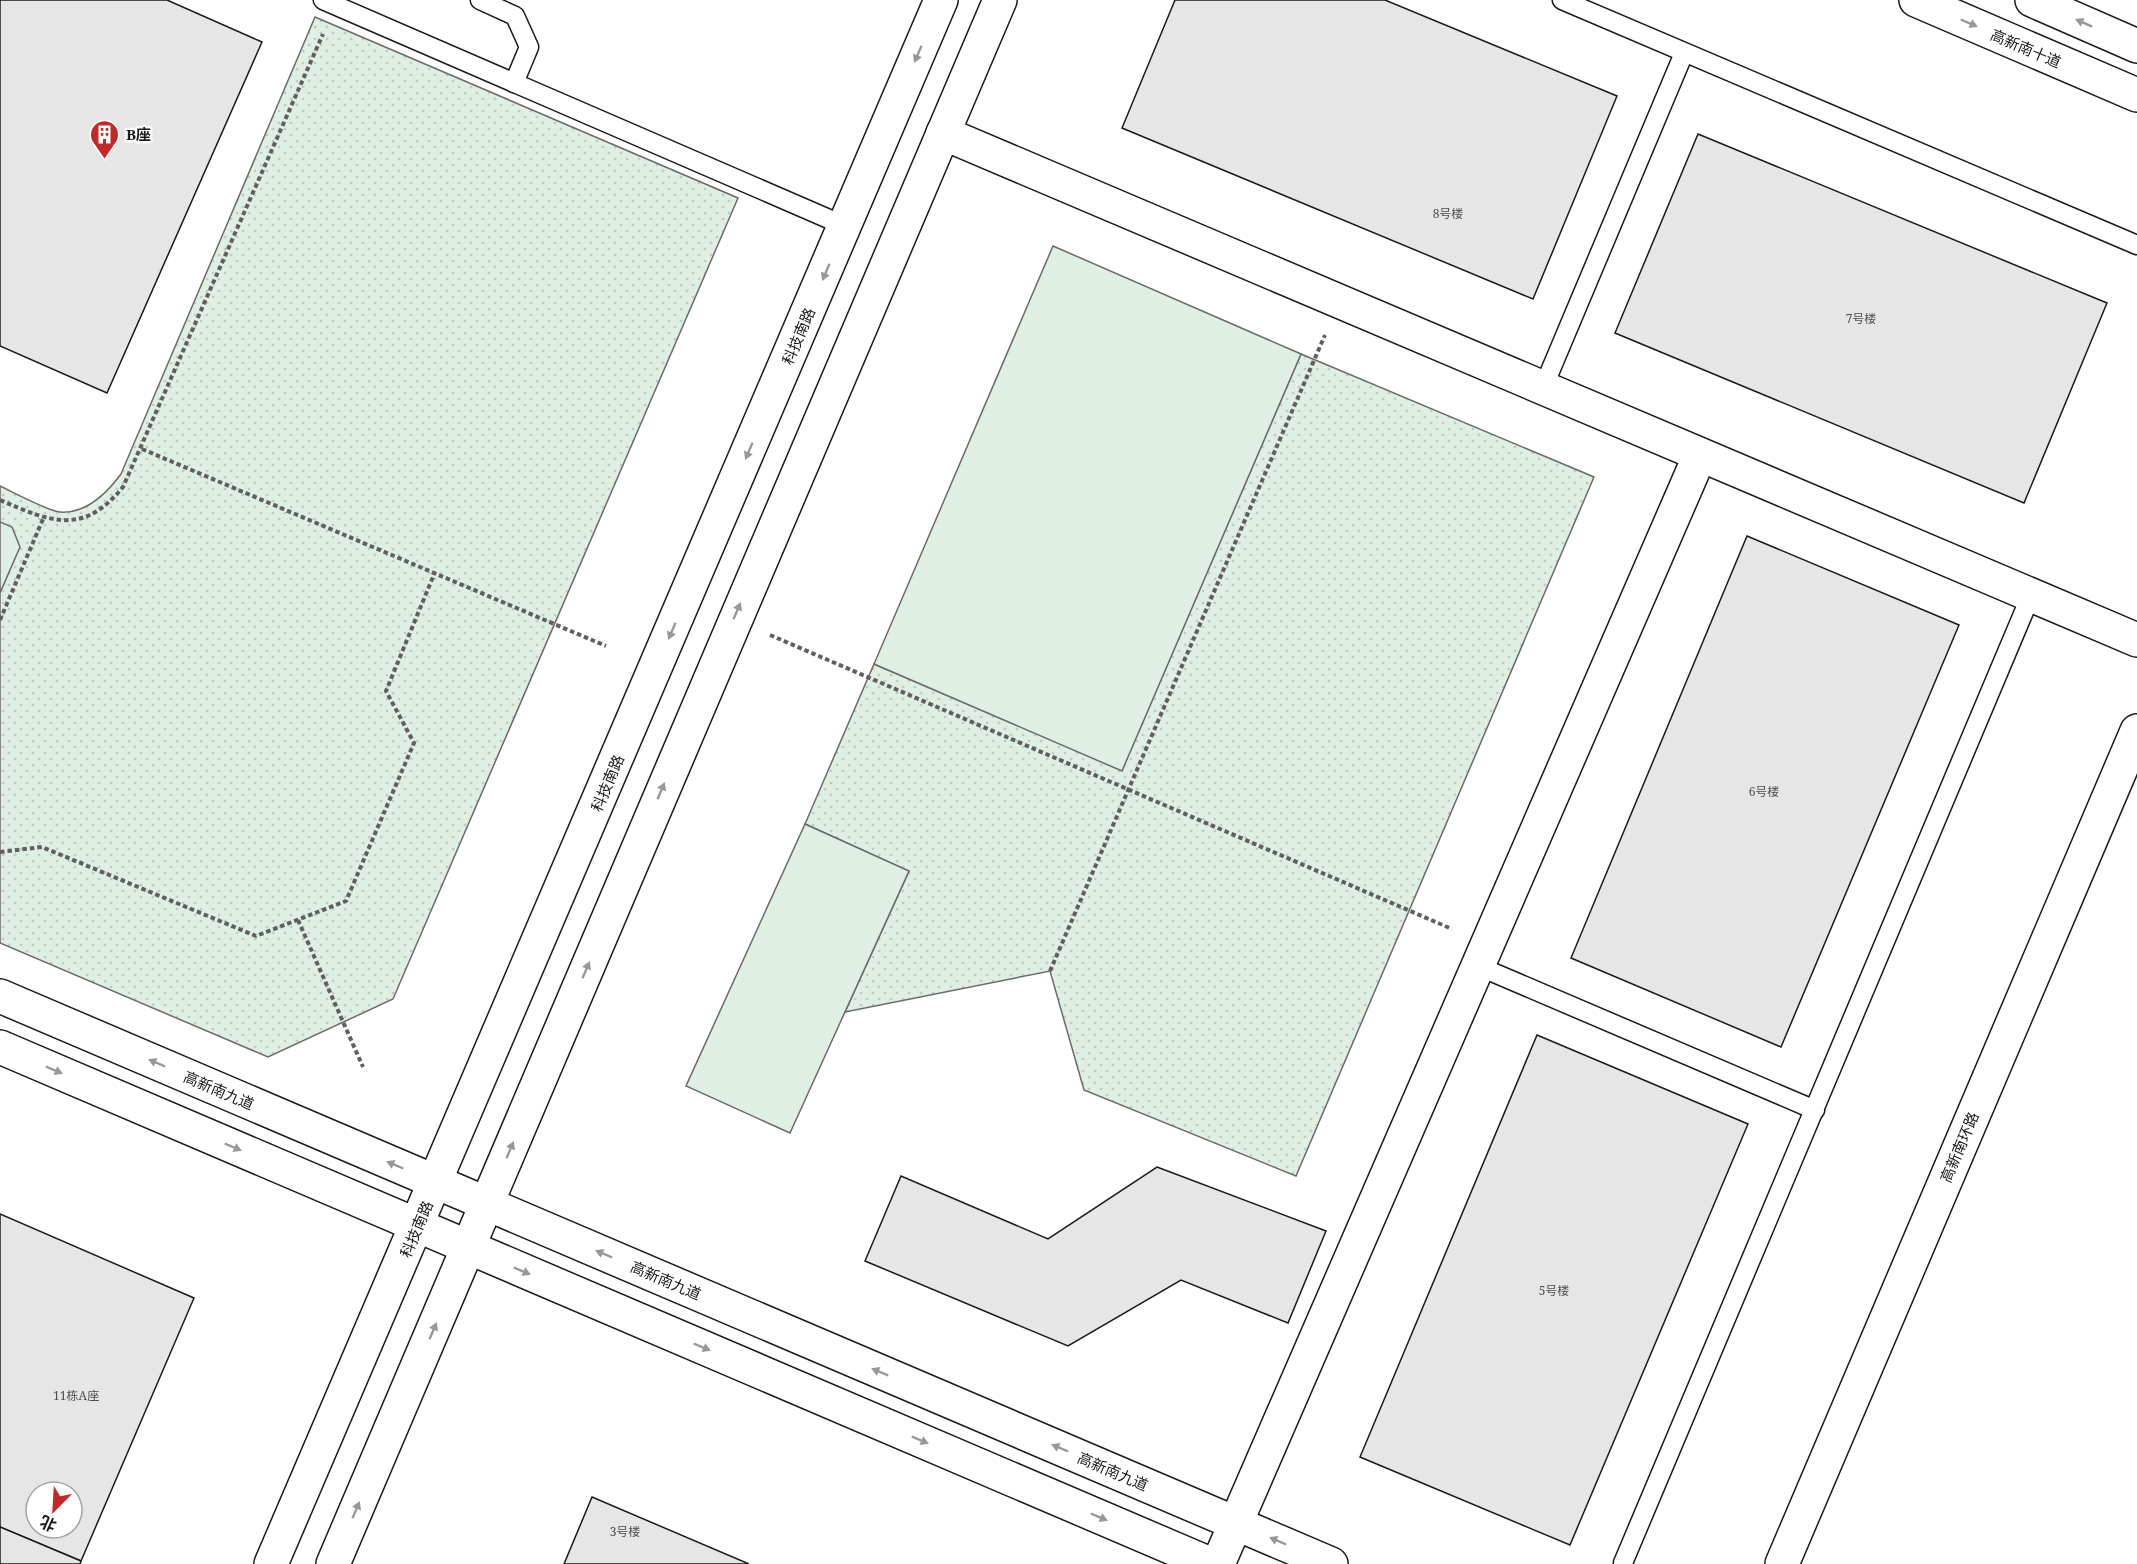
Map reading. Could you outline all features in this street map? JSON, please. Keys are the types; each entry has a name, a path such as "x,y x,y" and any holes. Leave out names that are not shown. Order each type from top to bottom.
{"street":[{"name":"科技南路","path":"271,1564 437,1182 941,0"},
{"path":"333,1564 734,619 1000,0"},
{"name":"高新南十道","path":"1916,0 2137,95"},
{"path":"2032,0 2137,46"},
{"path":"943,133 2137,640"},
{"path":"1218,1564 1700,455"},
{"name":"高新南环路","path":"1782,1564 2137,731"},
{"name":"高新南九道","path":"0,996 1331,1564"},
{"path":"0,1047 1210,1564"}],"lane":[{"path":"480,0 515,16 529,47 514,83"},
{"path":"1562,0 2137,245"},
{"path":"329,3 845,226"},
{"path":"1543,388 1684,52"},
{"path":"1623,1563 2031,595"},
{"path":"1483,955 1815,1110"}],"path":[{"path":"0,500 43,519 69,522 88,517 108,505 123,487 142,449 329,3"},
{"path":"1050,971 1339,302"},
{"path":"142,449 606,646"},
{"path":"0,620 43,519"},
{"path":"0,852 42,847 256,936 346,901 414,743 386,691 435,572"},
{"path":"734,619 1128,790 1483,955"},
{"path":"298,920 363,1067"}],"green space":[{"path":"315,17 738,198 393,999 268,1057 0,943 0,486 47,508 70,512 95,501 121,474"},
{"path":"1053,246 1301,354 1122,771 874,664"},
{"path":"1301,354 1594,477 1296,1176 1084,1090 1050,971 845,1012 909,871 805,824 874,664 1122,770"},
{"path":"0,522 12,527 20,547 0,593"},
{"path":"805,824 909,871 790,1133 686,1086"}],"building":[{"name":"B座","path":"0,0 161,0 260,43 133,333 0,274"},
{"name":"B座","path":"0,0 167,0 262,42 107,393 0,346"},
{"path":"1175,0 1385,0 1617,96 1533,299 1122,128"},
{"path":"1698,134 2107,303 2024,503 1615,333"},
{"path":"1747,536 1959,625 1781,1047 1571,958"},
{"path":"1537,1035 1748,1124 1570,1545 1360,1457"},
{"path":"1157,1167 1326,1231 1288,1323 1181,1280 1068,1346 865,1261 901,1176 1048,1239"},
{"path":"0,1214 194,1298 81,1561 31,1540 84,1540 84,1480 24,1480 24,1537 0,1527"},
{"path":"592,1497 749,1564 564,1564"},
{"path":"0,1527 24,1537 24,1540 31,1540 81,1561 80,1564 0,1564"}],"place":[{"name":"B座","path":"105,160"}]}
